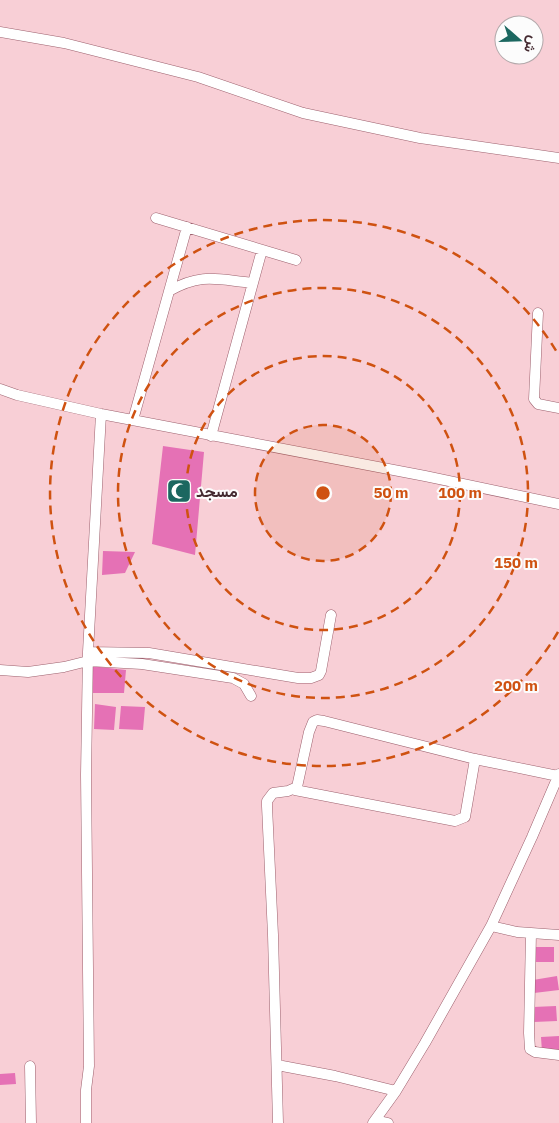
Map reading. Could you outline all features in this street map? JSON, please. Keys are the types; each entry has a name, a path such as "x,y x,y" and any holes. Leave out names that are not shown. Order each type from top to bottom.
{"street":[{"path":"0,32 64,43 189,75 233,88 303,113 347,123 420,138 559,158"},
{"path":"156,218 296,260"},
{"path":"133,420 187,227"},
{"path":"211,436 262,250"},
{"path":"169,291 203,278 253,283"},
{"path":"538,313 534,399 538,404 559,408"},
{"path":"0,390 101,414 370,465 559,504"},
{"path":"86,1123 86,1090 89,1066 86,775 88,657 101,414"},
{"path":"0,670 28,672 64,667 88,657 149,653 284,677 311,678 319,675 321,671 331,616"},
{"path":"88,657 233,678 244,684 251,696"},
{"path":"295,790 298,784 309,732 313,722 317,720 474,759 559,775 490,926 425,1043 396,1091 374,1121 388,1123"},
{"path":"278,1123 267,801 272,793 295,790 455,821 465,817 474,759"},
{"path":"490,926 517,932 559,935"},
{"path":"531,933 529,1044 532,1051 559,1055"},
{"path":"277,1065 335,1076 396,1091"},
{"path":"30,1066 31,1123"}],"building":[{"name":"مسجد","path":"163,446 204,452 195,555 152,544"},
{"path":"103,551 135,552 125,573 102,575"},
{"path":"91,666 126,670 124,693 93,693"},
{"path":"95,704 116,707 114,730 94,729"},
{"path":"121,706 145,707 143,730 119,729"},
{"path":"534,947 554,947 554,962 534,962"},
{"path":"557,976 559,990 534,993 533,980"},
{"path":"556,1006 557,1021 534,1022 533,1007"},
{"path":"559,1036 559,1051 542,1052 541,1037"},
{"path":"15,1073 16,1084 0,1085 0,1074"}],"place":[{"name":"مسجد","path":"179,491"}]}
